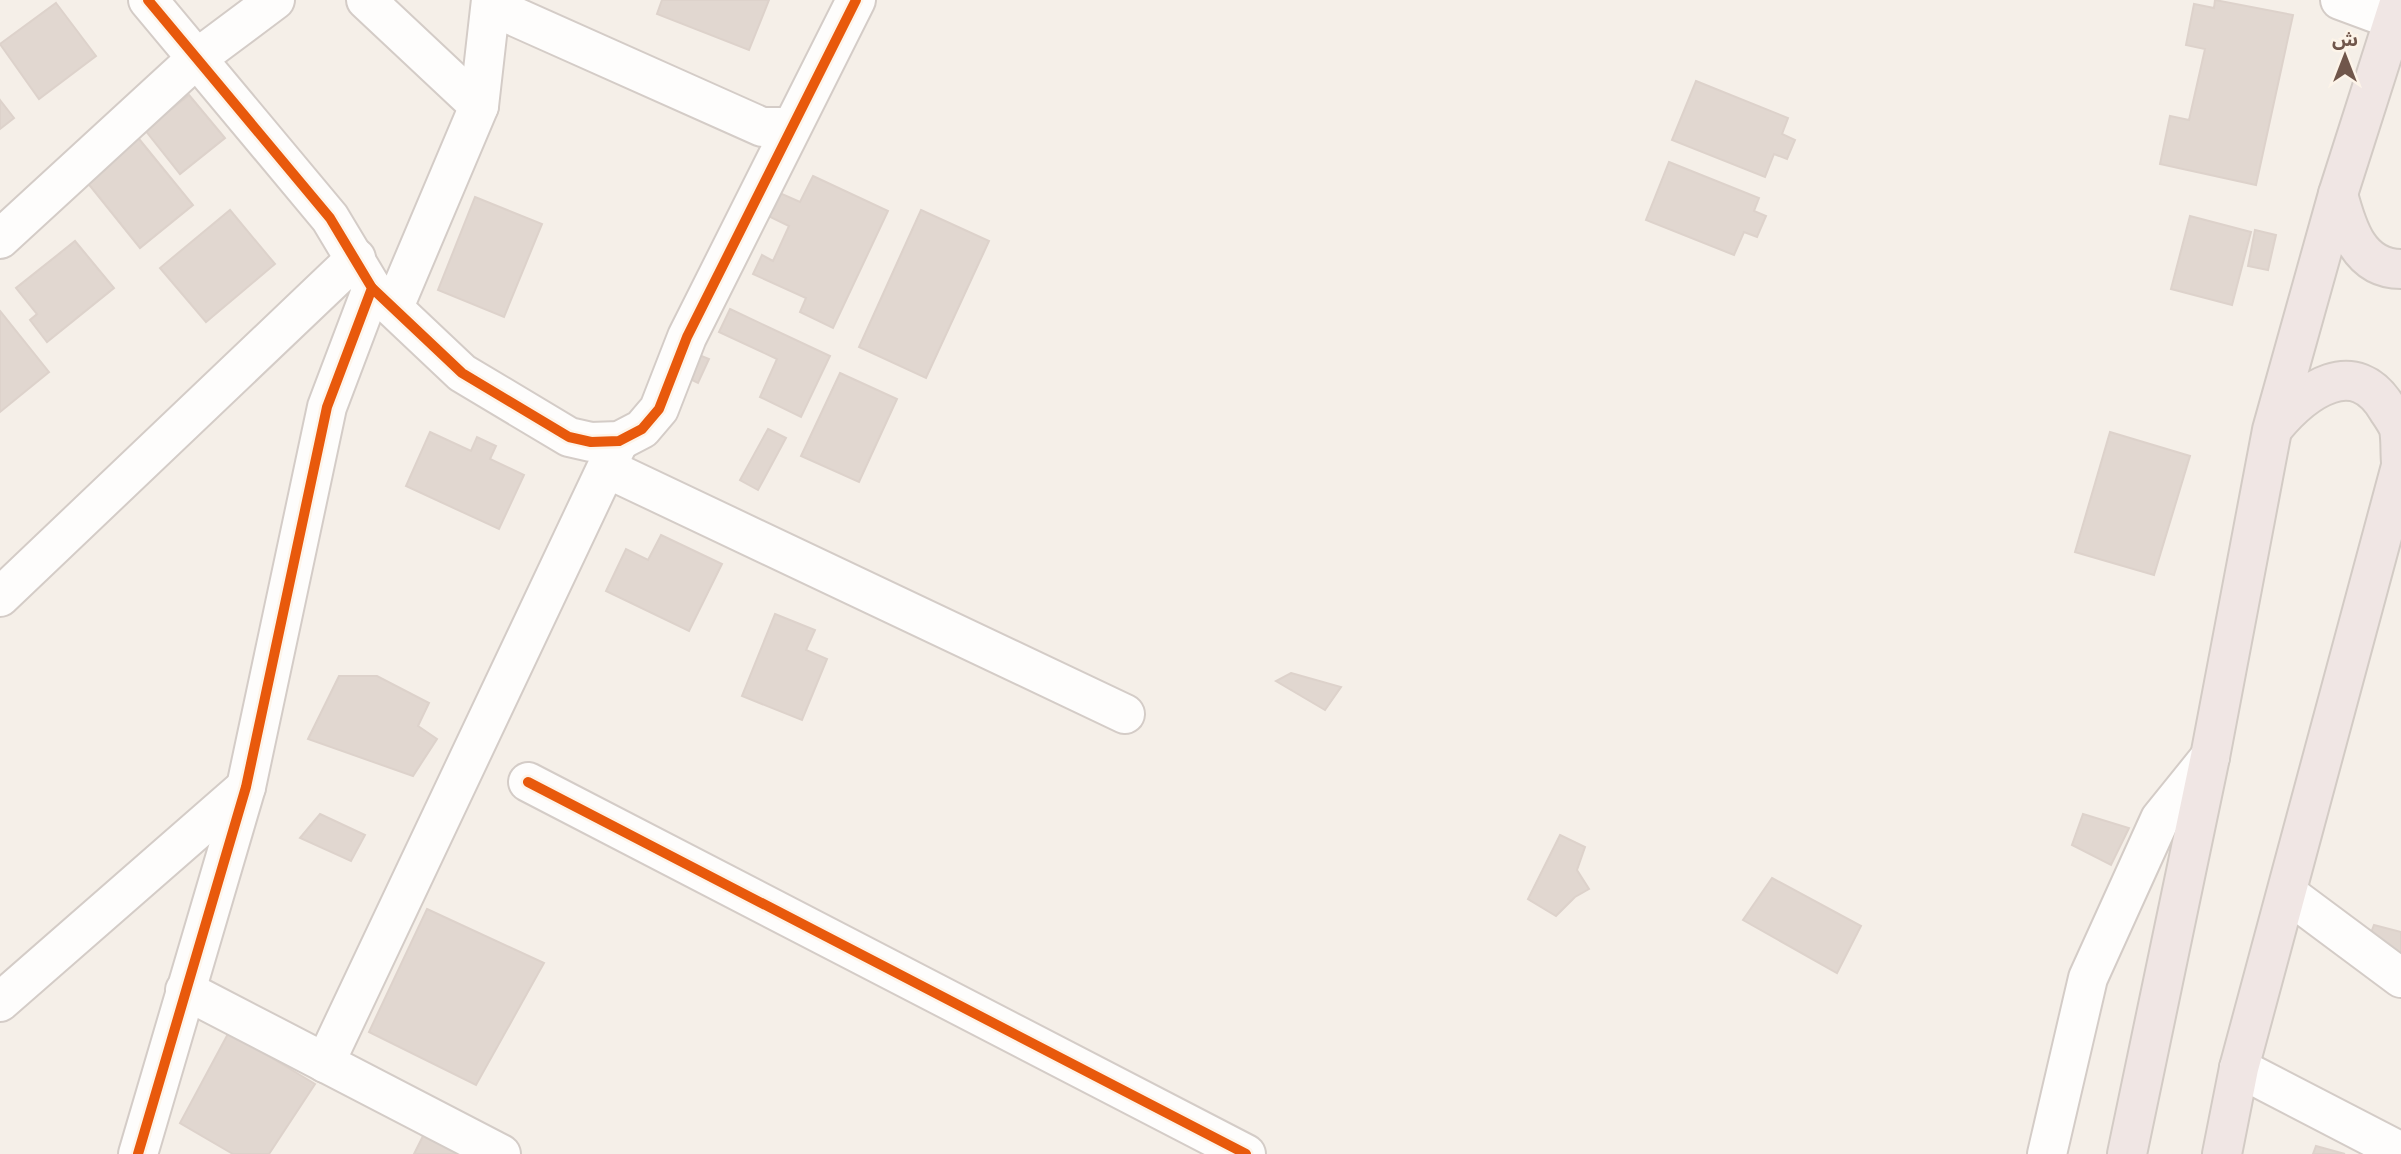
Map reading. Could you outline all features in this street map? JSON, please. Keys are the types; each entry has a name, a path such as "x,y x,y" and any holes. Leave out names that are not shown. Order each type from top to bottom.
{"highway":[{"path":"2127,1154 2210,757 2272,430 2338,194 2374,6"},
{"path":"2338,194 2354,241 2371,262 2388,269 2401,269"},
{"path":"2221,1154 2239,1068 2401,464 2399,429 2382,400 2370,388 2356,382 2337,381 2320,386 2294,403 2272,430"}],"street":[{"path":"148,0 307,188 374,284 462,373 569,437 591,442 1125,714"},
{"path":"0,239 196,59 275,0"},
{"path":"366,0 479,106"},
{"path":"325,1063 613,455 642,429 659,409 687,337 856,0"},
{"path":"138,1154 155,1105 185,990 246,787 327,407 374,284 479,106 491,3 762,127 790,127"},
{"path":"0,597 374,284"},
{"path":"2047,1154 2088,978 2160,820 2210,757"},
{"path":"528,782 1246,1154"},
{"path":"0,1002 246,787"},
{"path":"2287,892 2401,978"},
{"path":"185,990 502,1154"},
{"path":"2239,1068 2401,1152"}],"building":[{"path":"662,0 769,0 749,50 657,14"},
{"path":"2215,0 2293,15 2256,185 2160,164 2170,116 2189,120 2205,49 2186,45 2194,4 2214,8"},
{"path":"56,3 96,56 39,99 0,44"},
{"path":"1696,81 1788,118 1782,134 1795,140 1787,159 1774,154 1765,177 1672,140"},
{"path":"189,95 225,138 180,174 145,130"},
{"path":"0,100 14,118 0,129"},
{"path":"135,134 193,205 140,248 82,176"},
{"path":"1669,162 1759,198 1754,211 1766,216 1757,237 1744,232 1734,255 1646,220"},
{"path":"813,176 888,211 833,328 800,312 806,298 753,274 762,255 773,261 789,226 762,213 773,190 800,202"},
{"path":"475,197 542,224 504,317 438,290"},
{"path":"230,210 275,264 206,322 160,268"},
{"path":"921,210 989,241 926,378 859,347"},
{"path":"2190,216 2251,232 2232,305 2171,289"},
{"path":"2255,230 2276,235 2268,270 2248,266"},
{"path":"75,241 114,288 47,342 30,320 37,314 16,288"},
{"path":"730,309 830,356 801,417 760,397 777,359 719,332"},
{"path":"0,311 49,372 0,412"},
{"path":"699,355 709,359 698,383 688,378"},
{"path":"840,373 897,399 859,482 801,456"},
{"path":"768,429 786,438 758,490 740,480"},
{"path":"430,432 471,451 477,437 496,446 490,459 524,475 499,529 406,486"},
{"path":"2110,432 2190,456 2154,575 2075,552"},
{"path":"661,535 722,564 689,631 606,591 626,549 648,560"},
{"path":"775,614 815,630 806,650 827,659 802,720 742,696"},
{"path":"1291,673 1341,687 1325,710 1276,681"},
{"path":"339,676 377,676 429,703 418,726 437,739 413,776 308,739"},
{"path":"320,814 365,835 351,861 300,838"},
{"path":"2083,814 2129,828 2111,865 2072,845"},
{"path":"1560,835 1585,847 1577,870 1589,889 1575,897 1556,916 1528,899"},
{"path":"1772,878 1861,926 1837,973 1743,920"},
{"path":"427,909 544,963 476,1085 369,1032"},
{"path":"2374,925 2401,932 2401,966 2367,943"},
{"path":"229,1032 315,1084 269,1154 233,1154 180,1123"},
{"path":"426,1130 472,1154 414,1154"},
{"path":"2316,1146 2345,1154 2313,1154"}],"cycle path":[{"path":"138,1154 246,787 327,407 372,288 330,218 148,0"},
{"path":"372,288 462,373 569,437 591,442 619,441 642,429 659,409 687,337 856,0"},
{"path":"528,782 1246,1154"}]}
